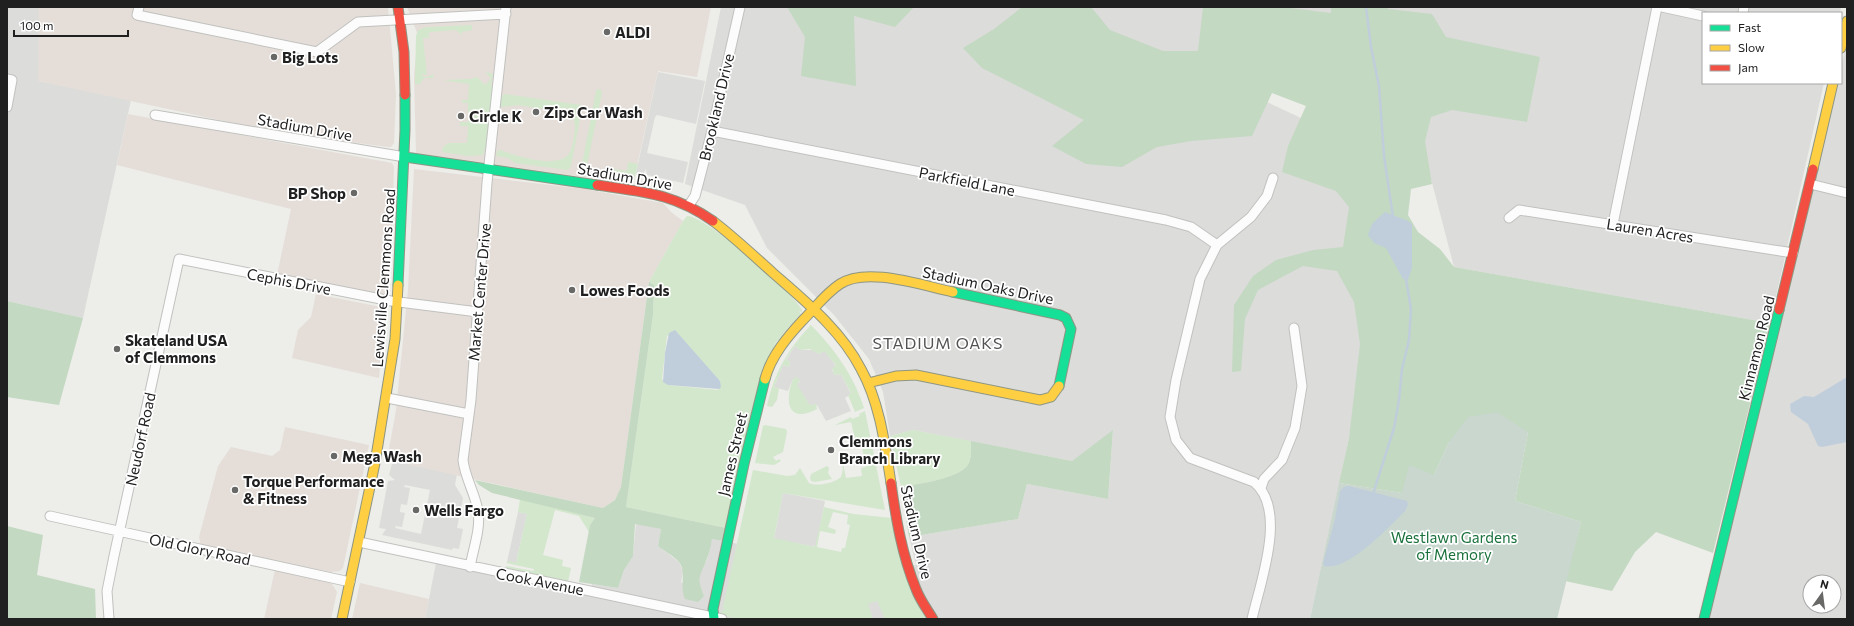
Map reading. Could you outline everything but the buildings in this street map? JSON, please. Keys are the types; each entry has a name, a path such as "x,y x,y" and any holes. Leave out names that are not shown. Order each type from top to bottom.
{"street":[{"name":"Market Center Drive","path":"139,7 137,16 317,52 358,22 506,10 489,169 464,467 477,505 479,518 470,567"},
{"name":"Lewisville Clemmons Road","path":"342,619 359,542 387,398 395,339 404,158 405,91 398,7"},
{"name":"Brookland Drive","path":"689,205 695,196 712,131 740,7"},
{"path":"1613,224 1657,7"},
{"path":"1662,7 1702,16"},
{"path":"1842,42 1847,21"},
{"path":"7,107 10,80"},
{"name":"Kinnamon Road","path":"1704,619 1810,184 1833,84"},
{"name":"Stadium Drive","path":"155,115 404,158 656,194 689,205 711,218 724,228 813,310 851,352 868,383 884,442 899,531 906,562 920,599 933,619"},
{"name":"Parkfield Lane","path":"712,131 1166,220 1191,228 1217,245"},
{"path":"1252,619 1270,540 1270,514 1261,488 1254,482 1190,458 1176,440 1170,417 1176,380 1200,279 1217,245 1251,218 1267,196 1273,178"},
{"path":"1810,184 1847,193"},
{"name":"Lauren Acres","path":"1509,218 1518,210 1793,253"},
{"name":"Cephis Drive","path":"179,259 398,302 478,312"},
{"name":"Neudorf Road","path":"109,619 107,591 179,259"},
{"name":"Stadium Oaks Drive","path":"813,310 835,288 844,282 862,276 873,276 1060,315 1066,318 1071,329 1059,388 1055,394 1045,400 916,374 896,376 868,383"},
{"name":"James Street","path":"717,618 713,609 717,587 764,380 772,361 782,344 813,310"},
{"path":"1261,488 1264,479 1282,460 1295,428 1302,386 1294,328"},
{"path":"387,398 469,414"},
{"name":"Old Glory Road","path":"50,516 350,582"},
{"name":"Cook Avenue","path":"359,542 470,567 717,618"}],"shaded area":[{"path":"7,7 39,7 39,81 131,100 83,318 7,301"},
{"path":"39,7 388,7 396,94 394,143 391,147 388,147 275,132 38,81"},
{"path":"407,7 711,7 697,77 658,71 633,184 416,153 414,76 418,35"},
{"path":"721,7 1841,7 1840,12 1702,12 1702,84 1824,84 1770,323 1454,267 1411,102 1352,22 1172,114 1267,102 1329,131 1362,196 1365,351 1349,438 1310,619 425,619 436,563 589,595 592,584 618,588 624,570 633,555 636,523 661,529 658,546 679,562 683,572 681,582 704,596 700,586 699,573 707,560 712,539 877,570 916,565 909,537 1018,519 1027,484 1108,499 1113,431 1072,461 913,430 890,436 883,392 869,359 834,315 767,248 745,205 685,184"},
{"path":"1847,41 1847,619 1709,619 1838,84 1842,84 1842,64"},
{"path":"658,72 705,81 696,124 657,115 655,117 647,153 688,162 683,183 647,175 646,169 643,174 636,173"},
{"path":"128,114 392,163 394,167 392,231 387,294 384,296 277,275 291,209 117,165"},
{"path":"414,169 584,189 663,203 671,212 683,221 649,282 621,487 615,500 603,508 387,460 396,410 408,290"},
{"path":"316,294 386,308 379,378 292,358 298,330 311,317"},
{"path":"795,346 802,350 813,350 819,354 824,350 836,366 832,370 835,375 841,374 851,394 845,398 851,411 826,421 817,405 810,406 796,384 800,382 793,379 788,391 774,387 783,365 789,367 790,362 786,360"},
{"path":"285,427 369,445 343,568 340,571 330,572 201,546 199,537 218,466 231,447 272,456 280,450"},
{"path":"393,460 457,474 455,485 463,498 457,528 463,529 459,549 453,548 452,550 382,535 386,529 379,528 388,481 395,480 389,475","holes":["405,485 430,490 421,534 395,528 396,526 402,527 405,513 400,512 401,504 407,505 410,488 404,487"]},
{"path":"783,493 825,501 816,547 774,539"},
{"path":"518,512 527,514 516,563 507,562"},
{"path":"275,570 325,581 332,584 337,592 331,619 264,619"},
{"path":"360,583 429,599 425,619 352,619"}],"green space":[{"path":"787,7 914,7 895,27 854,16 856,86 801,76 805,37"},
{"path":"1022,7 1091,7 1110,30 1163,51 1198,51 1203,7 1283,7 1331,13 1331,7 1388,7 1388,9 1432,14 1446,37 1540,57 1527,122 1452,110 1431,117 1425,141 1432,184 1411,189 1408,215 1418,232 1440,249 1454,267 1770,323 1713,553 1656,532 1635,552 1612,591 1565,581 1581,522 1515,501 1528,432 1449,442 1434,475 1402,493 1339,483 1349,438 1360,344 1354,302 1337,271 1303,266 1258,290 1245,319 1241,371 1232,372 1234,305 1253,276 1276,260 1313,250 1343,247 1349,207 1336,191 1282,172 1288,146 1306,106 1272,93 1252,136 1191,141 1157,147 1122,167 1086,164 1052,146 1084,120 982,68 963,48 994,29"},
{"path":"472,25 472,30 461,32 463,36 456,30 430,32 428,34 430,38 423,38 427,75 422,74 422,76 428,77 433,74 433,78 424,78 420,84 415,84 416,36 418,30 427,27"},
{"path":"486,72 493,74 491,86 494,86 488,140 483,155 468,156 442,152 443,147 448,143 467,143 468,126 460,126 460,122 468,122 468,103 462,103 462,100 468,100 469,84 443,80 471,79 477,77 485,85 491,79"},
{"path":"598,89 601,90 602,93 587,165 592,167 590,173 585,172 582,164 596,91"},
{"path":"505,94 581,105 582,108 571,166 568,170 515,163 508,158 496,156 497,151 501,150 534,160 553,161 561,159 567,156 570,152 575,132 575,123 567,112 567,108 564,108 562,112 518,105 501,107 502,96"},
{"path":"628,162 638,164 634,180 606,175 605,172 607,168 627,171"},
{"path":"687,216 697,219 729,241 783,288 796,301 802,310 802,312 799,311 801,314 775,344 726,528 626,507 653,315 654,285 649,282","holes":["667,335 702,362 720,381 718,390 668,385 662,379"]},
{"path":"649,282 654,285 653,315 626,507 726,528 723,541 712,539 709,553 700,578 700,585 704,596 698,602 685,599 683,594 683,575 679,562 658,546 661,529 635,524 633,556 624,570 618,588 579,582 590,525 595,518 492,493 479,485 475,480 603,508 615,500 621,487"},
{"path":"7,301 83,318 59,405 7,397"},
{"path":"811,325 828,344 849,373 864,408 855,412 848,395 851,393 841,374 835,375 832,369 836,365 824,351 819,354 810,349 800,350 795,346 786,359 790,362 789,367 783,365 774,387 779,388 777,400 772,407 767,406 778,372 783,362 795,343"},
{"path":"796,377 800,380 797,385 810,405 816,404 817,409 800,414 794,412 791,408 789,403 790,388 793,379"},
{"path":"865,411 885,510 783,493 774,538 815,547 824,507 853,514 892,518 926,619 885,619 877,601 868,604 873,619 740,619 723,616 720,612 724,610 723,607 753,470 787,476 795,475 800,468 809,483 816,485 825,484 841,477 843,469 841,454 846,478 862,476 861,468 866,467 860,438 855,439 851,422 835,425 851,417 852,419 860,416 859,414","holes":["833,512 848,515 847,524 850,525 845,548 842,548 841,552 817,547 820,531 835,534 836,530 828,527"]},
{"name":"Westlawn Gardens of Memory","path":"1497,412 1528,432 1515,501 1581,522 1557,619 1310,619 1339,483 1402,493 1409,465 1434,475 1449,442 1468,417"},
{"path":"765,425 786,429 787,432 783,452 773,457 776,461 779,459 781,461 774,465 755,463 763,426"},
{"path":"913,430 971,441 969,464 962,471 946,478 901,487 890,436"},
{"path":"1113,430 1108,499 1027,484 1018,519 909,537 901,487 946,478 962,471 970,461 971,441 1072,461"},
{"path":"827,466 829,468 828,473 832,479 815,482 811,481 811,474"},
{"path":"520,499 595,518 590,525 589,532 579,516 555,510 543,555 563,560 562,566 571,568 568,582 506,568 506,566 533,571 534,569 506,563 509,561 516,563 527,514 518,512"},
{"path":"7,526 43,535 37,575 95,589 96,619 7,619"}],"water":[{"path":"1385,212 1412,224 1412,268 1408,280 1403,279 1386,248 1374,243 1368,235 1372,224"},
{"path":"675,330 720,381 721,387 719,389 668,385 663,382 665,353 669,333"},
{"path":"1847,377 1847,442 1822,447 1818,446 1808,424 1791,412 1790,404 1804,396 1814,397"},
{"path":"1349,486 1407,501 1408,505 1405,511 1389,527 1356,555 1333,566 1324,566 1323,563 1335,519 1340,491 1344,487"}],"waterway":[{"path":"1366,7 1371,47 1379,86 1384,156 1393,217"},
{"path":"1373,494 1394,428 1402,369 1409,340 1411,309 1406,279"}],"traffic: fast":[{"path":"398,285 405,130 405,95"},
{"path":"405,157 597,185"},
{"path":"953,292 1060,315 1066,318 1071,329 1059,386"},
{"path":"1704,619 1779,310"},
{"path":"714,619 713,609 744,464 765,379"}],"traffic: slow":[{"path":"1842,44 1847,21"},
{"path":"1813,169 1833,84"},
{"path":"713,221 810,305 833,329 853,355 873,396 881,424 891,483"},
{"path":"765,379 771,362 797,326 825,296 840,284 851,279 880,277 911,282 953,292"},
{"path":"342,619 375,463 395,339 398,285"},
{"path":"868,383 896,376 916,375 1040,400 1051,397 1059,386"}],"traffic: jam":[{"path":"398,7 404,52 405,95"},
{"path":"1779,310 1813,169"},
{"path":"597,185 643,192 671,199 713,221"},
{"path":"891,483 897,523 911,576 922,601 933,619"}],"place":[{"name":"ALDI","path":"607,32"},
{"name":"Big Lots","path":"274,57"},
{"name":"Zips Car Wash","path":"536,112"},
{"name":"Circle K","path":"461,116"},
{"name":"BP Shop","path":"354,193"},
{"name":"Lowes Foods","path":"572,290"},
{"name":"Skateland USA of Clemmons","path":"117,349"},
{"name":"Clemmons Branch Library","path":"831,450"},
{"name":"Mega Wash","path":"334,456"},
{"name":"Torque Performance & Fitness","path":"235,490"},
{"name":"Wells Fargo","path":"416,510"}],"district":[{"name":"STADIUM OAKS","path":"938,342"}]}
